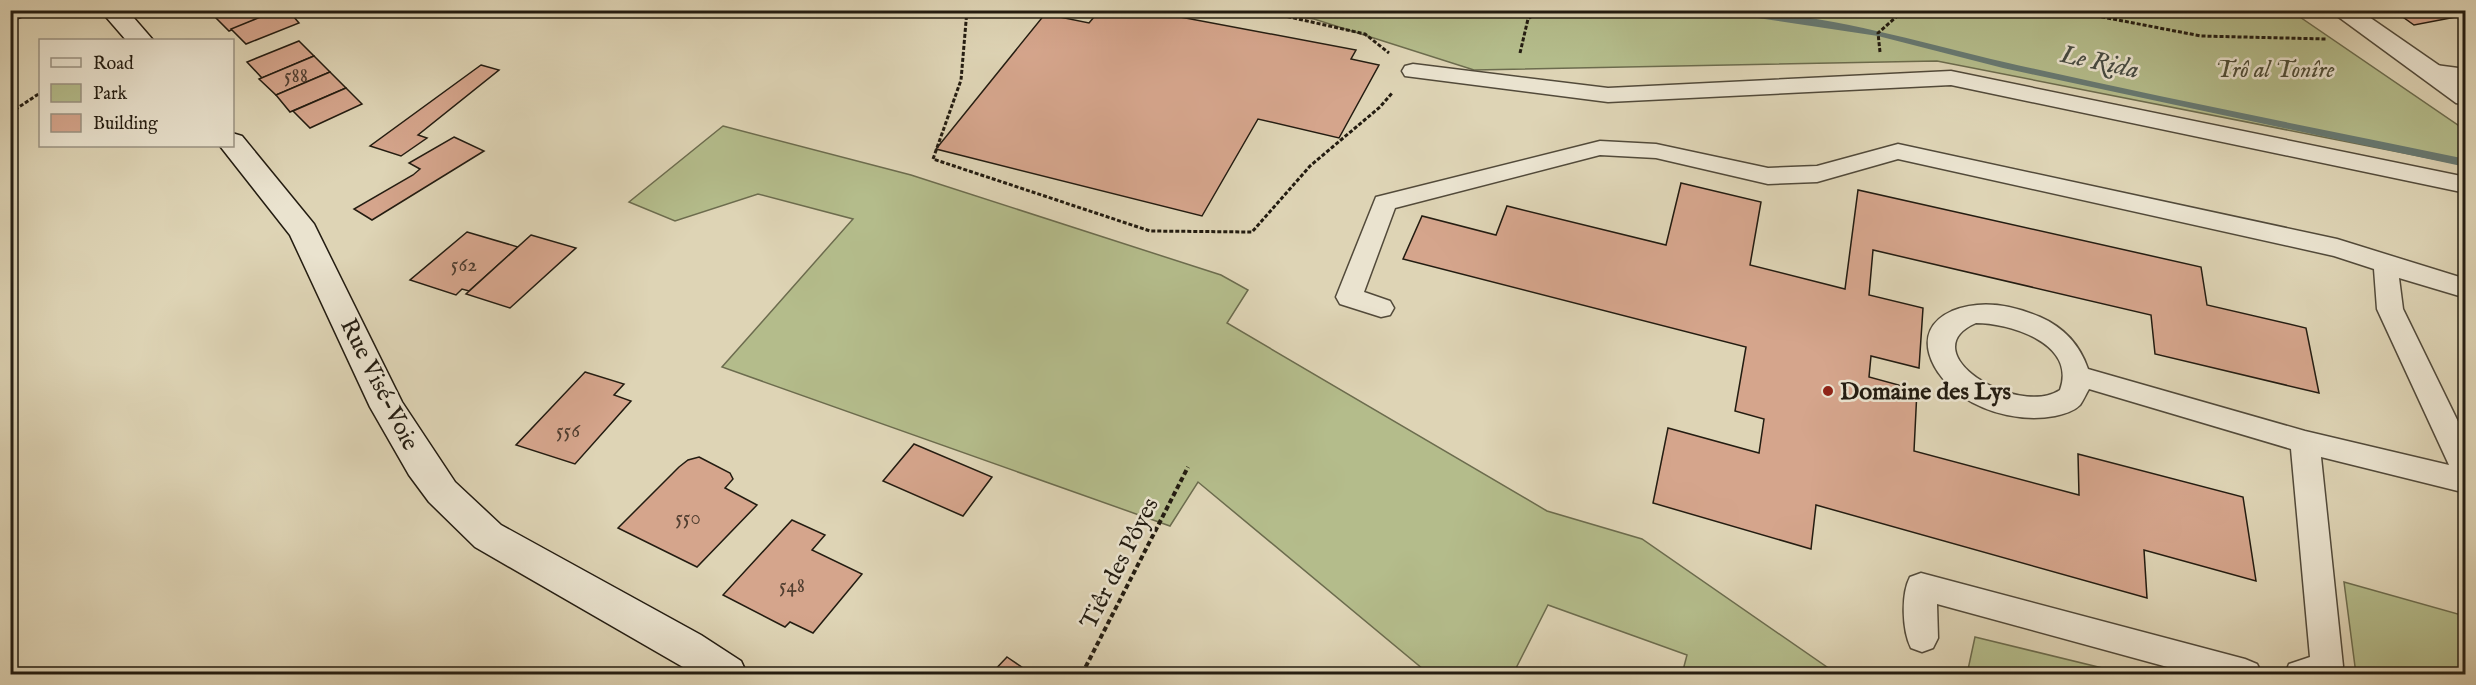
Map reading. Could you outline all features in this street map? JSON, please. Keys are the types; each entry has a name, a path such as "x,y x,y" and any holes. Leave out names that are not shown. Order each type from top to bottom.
{"street":[{"path":"2341,10 2466,97"},
{"name":"Rue Visé-Voie","path":"234,145 303,231 387,407 422,465 442,492 488,536 687,647 727,675"}],"lane":[{"path":"1413,71 1608,94 1952,78 2466,184"},
{"path":"2428,71 2466,76"},
{"path":"1381,308 1349,297 1385,203 1600,148 1656,151 1768,176 1817,174 1898,151 2337,248 2466,289"},
{"path":"2387,265 2386,278 2390,309 2466,470"},
{"path":"1993,313 2015,317 2051,336 2074,362 2078,376 2076,390 2066,400 2050,407 2030,409 2008,405 1985,396 1965,384 1946,362 1940,340 1945,327 1957,318 1993,313"},
{"path":"2078,376 2305,442 2466,481"},
{"path":"2301,675 2327,666 2305,442"},
{"path":"1922,638 1921,585 2245,675"}],"path":[{"path":"967,10 961,80 933,159 1150,231 1252,232 1310,166 1380,107 1413,71 1365,34 1258,10"},
{"path":"1514,83 1528,19 1540,10"},
{"path":"1882,81 1878,33 1904,10"},
{"path":"2066,10 2201,36 2384,40"},
{"path":"10,113 39,94"},
{"name":"Tiêr des Pôyes","path":"1082,675 1188,467"}],"green space":[{"name":"Trô al Tonîre","path":"1250,11 2291,11 2465,130 2465,165 1937,61 1474,70 1314,19"},
{"path":"723,126 911,175 1221,275 1248,290 1227,323 1547,511 1642,539 1837,674 1682,674 1687,655 1548,605 1513,674 1429,674 1198,482 1170,526 722,367 853,219 758,194 675,221 629,202"},
{"path":"2344,582 2465,616 2465,674 2356,674"},
{"path":"1975,637 2127,674 1967,674"}],"building":[{"path":"10,10 38,10 38,11 10,22"},
{"path":"225,10 278,10 229,31 213,15"},
{"path":"278,10 288,10 299,23 246,44 231,29"},
{"path":"1100,10 1143,10 1356,50 1351,59 1379,65 1339,138 1258,119 1202,216 936,149 1045,14 1089,23"},
{"path":"2393,10 2460,10 2466,15 2414,25"},
{"path":"299,41 314,56 262,78 247,62"},
{"path":"314,56 330,72 276,95 259,79"},
{"path":"481,65 499,70 418,135 427,138 401,156 370,146"},
{"path":"330,72 346,88 290,112 276,95"},
{"path":"346,88 362,104 310,128 293,111"},
{"path":"454,137 484,151 372,220 354,209 413,175 420,169 409,163"},
{"name":"Domaine des Lys","path":"1681,183 1761,202 1750,265 1845,289 1858,190 2201,267 2207,305 2306,328 2319,393 2155,354 2151,315 1873,250 1869,295 1923,308 1919,368 1871,356 1869,377 1917,390 1914,451 2079,495 2078,454 2243,497 2256,581 2144,550 2147,598 1816,505 1811,549 1653,503 1668,428 1759,453 1764,419 1735,411 1746,347 1403,259 1422,216 1496,235 1507,206 1666,245"},
{"path":"467,232 518,247 469,291 462,289 456,295 410,280"},
{"path":"531,235 576,248 510,308 466,294"},
{"path":"585,372 624,384 614,395 631,401 575,464 516,445"},
{"path":"914,444 992,477 963,516 883,481"},
{"path":"699,457 730,473 733,479 725,488 757,505 697,567 618,528 679,467 688,460"},
{"path":"792,520 825,535 812,550 862,574 813,633 790,622 785,627 723,595"},
{"path":"1007,657 1029,672 1030,674 991,674"}],"waterway":[{"name":"Le Rida","path":"1724,10 1878,33 2003,65 2466,163"}],"place":[{"name":"Domaine des Lys","path":"1828,391"}]}
